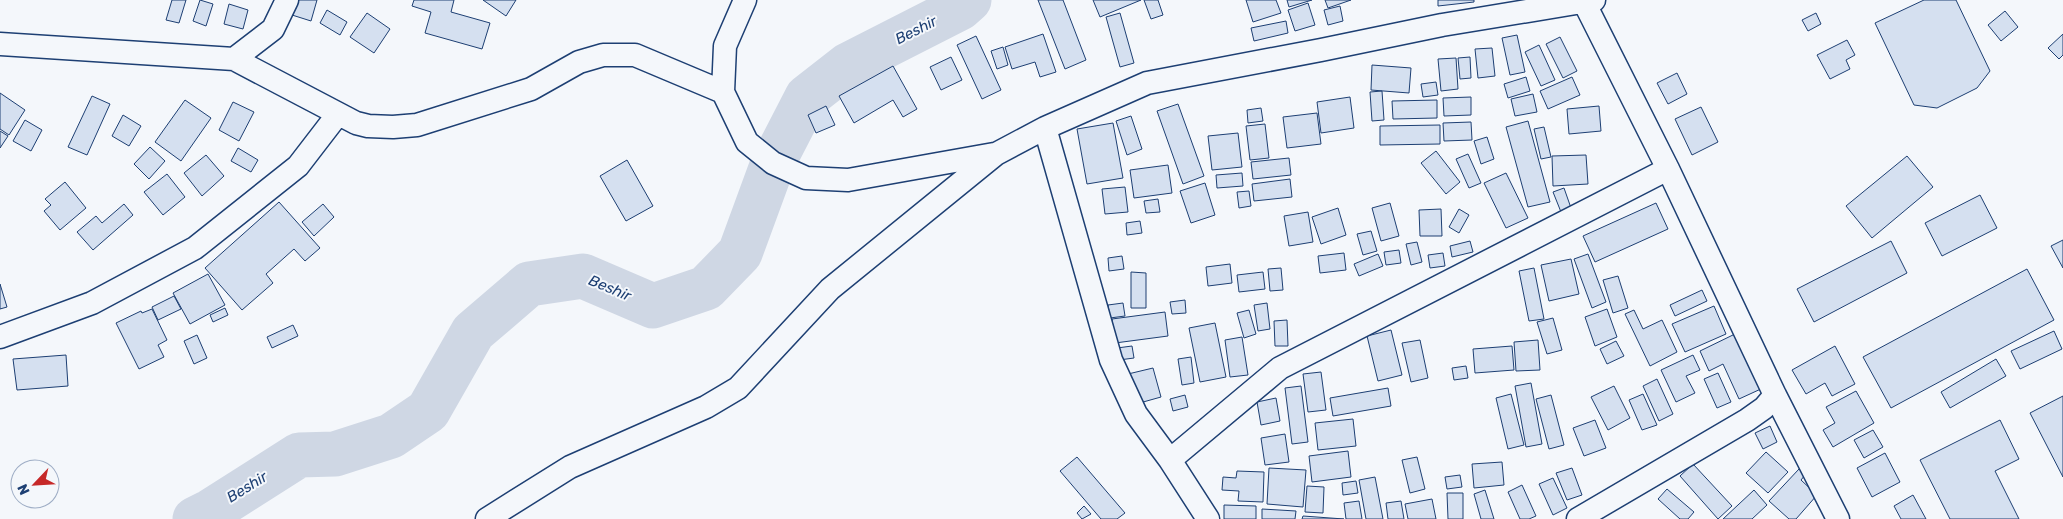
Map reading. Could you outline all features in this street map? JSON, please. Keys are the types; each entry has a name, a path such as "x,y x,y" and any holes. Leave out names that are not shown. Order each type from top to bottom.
{"street":[{"path":"234,59 272,29 287,0"},
{"path":"745,0 725,46 723,92 747,142 773,163 806,178 848,180 996,154"},
{"path":"487,519 570,467 706,407 738,388 830,289 996,154 1045,128 1147,83 1442,25 1589,1 1775,395 1838,519"},
{"path":"0,44 234,59 338,114 356,123 368,126 417,126 531,89 579,62 603,55 635,55 723,92"},
{"path":"0,337 92,303 195,248 298,166 338,114"},
{"path":"1045,128 1110,360 1136,414 1170,460 1208,519"},
{"path":"1170,460 1280,368 1668,169"},
{"path":"1578,519 1747,420 1764,408 1775,395"}],"building":[{"path":"172,0 186,0 179,23 166,20"},
{"path":"200,0 213,4 206,26 193,21"},
{"path":"296,0 317,0 311,21 292,15"},
{"path":"414,0 454,0 451,12 490,23 482,49 425,33 431,12 412,6"},
{"path":"483,0 516,0 506,16"},
{"path":"1038,0 1063,0 1086,60 1065,69"},
{"path":"1093,0 1141,0 1100,17"},
{"path":"1144,0 1158,0 1163,15 1151,19"},
{"path":"1246,0 1276,0 1281,13 1253,22"},
{"path":"1287,0 1312,0 1289,7"},
{"path":"1325,0 1351,0 1328,8"},
{"path":"1438,0 1474,0 1474,2 1438,6"},
{"path":"1924,0 1956,0 1990,71 1977,88 1937,108 1914,105 1875,23"},
{"path":"1308,3 1315,25 1295,31 1288,10"},
{"path":"229,4 248,10 243,29 224,24"},
{"path":"1340,6 1343,21 1328,25 1324,10"},
{"path":"327,10 347,22 340,35 320,23"},
{"path":"2005,11 2018,27 2001,41 1988,25"},
{"path":"367,13 390,29 374,53 350,37"},
{"path":"1120,13 1134,63 1120,67 1106,17"},
{"path":"1816,13 1821,24 1808,31 1802,20"},
{"path":"1286,21 1288,33 1254,41 1251,28"},
{"path":"1043,34 1056,72 1040,77 1035,62 1012,69 1005,47"},
{"path":"2063,34 2063,55 2059,59 2048,48"},
{"path":"1517,35 1525,72 1510,75 1502,38"},
{"path":"976,36 1001,90 982,99 957,45"},
{"path":"1560,37 1577,71 1563,78 1546,44"},
{"path":"1847,40 1855,55 1846,60 1850,69 1830,79 1817,55"},
{"path":"1539,45 1555,80 1541,86 1525,52"},
{"path":"1003,47 1008,65 997,69 991,51"},
{"path":"1492,48 1495,76 1478,78 1475,49"},
{"path":"951,57 962,80 941,90 930,67"},
{"path":"1470,57 1471,78 1460,79 1458,58"},
{"path":"1456,58 1458,89 1441,91 1438,59"},
{"path":"1372,65 1411,68 1409,93 1371,90"},
{"path":"893,66 917,109 903,117 893,100 854,123 839,96"},
{"path":"1677,73 1687,94 1668,104 1657,83"},
{"path":"1526,77 1530,91 1508,98 1504,84"},
{"path":"1572,77 1580,95 1548,109 1540,91"},
{"path":"1436,82 1438,95 1423,97 1421,84"},
{"path":"1382,91 1384,120 1372,121 1370,92"},
{"path":"0,93 25,110 9,135 0,129"},
{"path":"1533,94 1537,112 1515,116 1511,99"},
{"path":"92,96 110,104 87,155 68,147"},
{"path":"1350,97 1354,128 1321,133 1317,102"},
{"path":"1471,97 1471,115 1444,116 1443,98"},
{"path":"185,100 211,118 181,161 155,142"},
{"path":"1437,100 1437,118 1393,119 1392,101"},
{"path":"233,102 254,112 239,141 219,130"},
{"path":"1178,104 1204,176 1183,184 1157,111"},
{"path":"826,106 835,125 816,133 808,115"},
{"path":"1599,106 1601,131 1569,134 1567,109"},
{"path":"1701,107 1718,142 1692,155 1675,119"},
{"path":"1261,108 1263,121 1248,123 1247,110"},
{"path":"1317,113 1321,144 1287,148 1283,117"},
{"path":"123,115 141,126 129,146 112,136"},
{"path":"1131,116 1142,149 1127,155 1116,121"},
{"path":"25,120 42,130 31,151 13,141"},
{"path":"1528,121 1550,202 1528,207 1506,127"},
{"path":"1471,122 1472,140 1444,141 1443,123"},
{"path":"1113,123 1123,178 1087,184 1077,129"},
{"path":"1265,124 1269,158 1250,160 1246,126"},
{"path":"1440,125 1440,144 1380,145 1380,126"},
{"path":"1544,127 1551,157 1541,159 1534,129"},
{"path":"0,131 8,136 0,148"},
{"path":"1238,133 1242,167 1212,170 1208,136"},
{"path":"1487,137 1494,159 1481,164 1474,141"},
{"path":"150,147 165,161 149,179 134,164"},
{"path":"238,148 258,160 251,172 231,161"},
{"path":"1436,151 1460,182 1446,194 1421,163"},
{"path":"1468,154 1481,183 1469,188 1456,159"},
{"path":"206,155 224,176 202,196 184,173"},
{"path":"1586,155 1588,184 1553,186 1552,156"},
{"path":"1907,156 1933,187 1872,238 1846,206"},
{"path":"1289,158 1291,175 1253,179 1251,162"},
{"path":"627,160 653,206 626,221 600,176"},
{"path":"1168,165 1172,193 1134,198 1130,170"},
{"path":"1242,173 1243,186 1217,188 1216,175"},
{"path":"1506,173 1528,218 1506,228 1484,183"},
{"path":"167,174 185,197 163,215 144,192"},
{"path":"1290,179 1292,197 1254,201 1252,184"},
{"path":"65,182 86,208 60,230 44,211 51,205 45,199"},
{"path":"1205,183 1215,215 1191,223 1180,191"},
{"path":"1125,187 1128,212 1105,214 1102,189"},
{"path":"1564,188 1571,208 1561,212 1553,192"},
{"path":"1249,191 1251,206 1239,208 1237,192"},
{"path":"1980,195 1997,228 1942,256 1925,223"},
{"path":"1158,199 1160,212 1146,213 1144,201"},
{"path":"279,202 320,248 305,261 294,249 266,274 273,283 242,310 205,268"},
{"path":"1390,203 1399,236 1381,241 1372,208"},
{"path":"1656,203 1668,229 1595,262 1583,236"},
{"path":"124,204 133,215 93,250 77,232 96,216 102,223"},
{"path":"323,204 334,217 314,236 302,222"},
{"path":"1338,208 1346,235 1321,244 1312,217"},
{"path":"1441,209 1442,236 1420,236 1419,210"},
{"path":"1459,209 1469,215 1459,233 1449,227"},
{"path":"1308,212 1313,242 1289,246 1284,216"},
{"path":"1140,221 1142,233 1127,235 1126,223"},
{"path":"1371,231 1377,251 1363,255 1357,234"},
{"path":"2063,240 2063,268 2051,246"},
{"path":"1470,241 1473,252 1452,257 1450,246"},
{"path":"1891,241 1907,273 1814,322 1797,289"},
{"path":"1417,242 1422,262 1411,265 1406,244"},
{"path":"1399,250 1401,263 1386,265 1384,252"},
{"path":"1344,253 1346,270 1320,273 1318,256"},
{"path":"1443,253 1445,266 1430,268 1428,255"},
{"path":"1378,254 1383,266 1359,276 1354,264"},
{"path":"1588,254 1606,302 1592,308 1574,259"},
{"path":"1122,256 1124,269 1109,271 1108,258"},
{"path":"1571,259 1579,294 1549,301 1541,265"},
{"path":"1230,264 1232,283 1208,286 1206,267"},
{"path":"1281,268 1283,290 1270,291 1268,269"},
{"path":"1534,268 1544,319 1529,321 1519,271"},
{"path":"2027,269 2054,320 1891,408 1863,357"},
{"path":"1131,272 1146,273 1146,308 1131,308"},
{"path":"1263,272 1265,289 1239,292 1237,275"},
{"path":"208,274 225,305 190,324 173,293"},
{"path":"1618,276 1628,308 1613,313 1603,280"},
{"path":"0,284 7,307 0,309"},
{"path":"1702,290 1707,301 1675,316 1670,305"},
{"path":"174,296 181,309 158,320 152,307"},
{"path":"1185,300 1186,313 1172,314 1170,302"},
{"path":"1123,303 1125,316 1110,318 1108,305"},
{"path":"1267,303 1270,329 1258,331 1254,305"},
{"path":"1714,306 1726,334 1685,352 1672,324"},
{"path":"225,308 228,315 213,322 210,315"},
{"path":"152,309 167,340 158,345 164,357 139,369 116,323 141,311 142,313"},
{"path":"1607,309 1617,337 1595,346 1585,317"},
{"path":"1249,310 1256,334 1244,338 1237,313"},
{"path":"1634,310 1643,329 1662,320 1677,352 1650,366 1625,314"},
{"path":"1165,312 1168,336 1115,343 1112,319"},
{"path":"1553,318 1562,350 1547,354 1537,322"},
{"path":"1287,320 1288,346 1275,346 1274,321"},
{"path":"1215,323 1226,377 1200,382 1189,328"},
{"path":"293,325 298,336 272,348 267,337"},
{"path":"1391,330 1402,375 1378,381 1367,336"},
{"path":"2054,331 2062,349 2020,369 2011,351"},
{"path":"1737,333 1763,388 1739,399 1723,364 1709,371 1700,351"},
{"path":"197,335 207,358 194,364 184,341"},
{"path":"1242,337 1248,375 1230,377 1225,340"},
{"path":"1420,340 1428,378 1411,382 1402,343"},
{"path":"1538,340 1540,370 1516,371 1514,342"},
{"path":"1616,341 1624,356 1607,364 1600,349"},
{"path":"1132,346 1134,358 1119,360 1117,348"},
{"path":"1512,346 1514,370 1475,373 1473,349"},
{"path":"1835,346 1855,384 1832,396 1825,383 1806,394 1792,370"},
{"path":"66,355 68,386 17,390 13,359"},
{"path":"1693,355 1700,370 1686,376 1695,393 1676,402 1661,370"},
{"path":"1191,357 1194,383 1182,385 1178,359"},
{"path":"1996,359 2006,376 1950,408 1941,392"},
{"path":"1466,366 1468,378 1454,380 1452,368"},
{"path":"1153,368 1161,397 1136,404 1128,374"},
{"path":"1321,372 1326,410 1308,412 1303,374"},
{"path":"1718,373 1731,402 1717,408 1704,379"},
{"path":"1657,379 1673,414 1659,421 1643,386"},
{"path":"1531,383 1542,444 1526,447 1515,386"},
{"path":"1301,386 1308,442 1292,444 1285,388"},
{"path":"1614,386 1630,418 1608,430 1591,397"},
{"path":"1388,388 1391,406 1333,416 1330,398"},
{"path":"1856,391 1874,423 1833,447 1823,430 1835,423 1826,407"},
{"path":"1511,394 1524,445 1508,449 1496,398"},
{"path":"1643,394 1657,425 1642,430 1629,400"},
{"path":"1185,395 1188,407 1173,411 1170,399"},
{"path":"1551,395 1564,445 1549,449 1536,399"},
{"path":"2063,396 2063,477 2030,413"},
{"path":"1276,398 1280,421 1261,425 1257,402"},
{"path":"1353,419 1356,446 1318,450 1315,423"},
{"path":"1595,420 1606,448 1584,456 1573,428"},
{"path":"2000,420 2019,459 1995,471 2019,519 1950,519 1920,460"},
{"path":"1770,426 1777,442 1763,449 1755,433"},
{"path":"1873,430 1883,447 1864,458 1854,440"},
{"path":"1285,434 1289,462 1265,465 1261,438"},
{"path":"1348,451 1351,477 1312,482 1309,456"},
{"path":"1766,452 1788,472 1768,493 1746,473"},
{"path":"1885,453 1900,482 1872,497 1857,468"},
{"path":"1077,457 1125,513 1117,519 1101,519 1060,471"},
{"path":"1417,457 1425,489 1410,493 1402,460"},
{"path":"1502,462 1504,485 1474,488 1472,464"},
{"path":"1693,464 1732,506 1718,519 1680,476"},
{"path":"1269,468 1306,470 1303,507 1267,504"},
{"path":"1572,468 1582,495 1567,500 1556,473"},
{"path":"1799,469 1805,475 1801,480 1817,495 1796,519 1789,519 1769,501"},
{"path":"1237,471 1264,472 1263,502 1238,501 1239,491 1222,490 1223,477 1236,478"},
{"path":"1460,475 1462,487 1447,489 1445,477"},
{"path":"1375,477 1383,519 1366,519 1359,480"},
{"path":"1553,478 1567,508 1553,515 1539,484"},
{"path":"1356,481 1358,493 1343,495 1342,483"},
{"path":"1522,485 1536,516 1529,519 1520,519 1508,492"},
{"path":"1307,486 1324,487 1323,513 1305,512"},
{"path":"1667,489 1694,512 1688,519 1680,519 1658,499"},
{"path":"1485,490 1494,519 1481,519 1474,494"},
{"path":"1754,490 1767,505 1752,519 1723,519"},
{"path":"1447,493 1463,493 1463,519 1448,519"},
{"path":"1913,495 1926,519 1901,519 1894,506"},
{"path":"1432,499 1436,519 1408,519 1405,504"},
{"path":"1359,501 1362,519 1346,519 1344,503"},
{"path":"1401,501 1404,519 1388,519 1386,503"},
{"path":"1224,505 1256,506 1256,519 1224,519"},
{"path":"1084,506 1091,514 1082,519 1077,513"},
{"path":"1262,509 1296,511 1295,519 1262,519"},
{"path":"1303,516 1344,519 1302,519"}],"waterway":[{"name":"Beshir","path":"195,519 211,511 299,455 335,454 391,436 428,411 473,332 529,284 583,276 653,306 706,288 740,253 773,163 807,97 848,65 960,8 969,0"}]}
